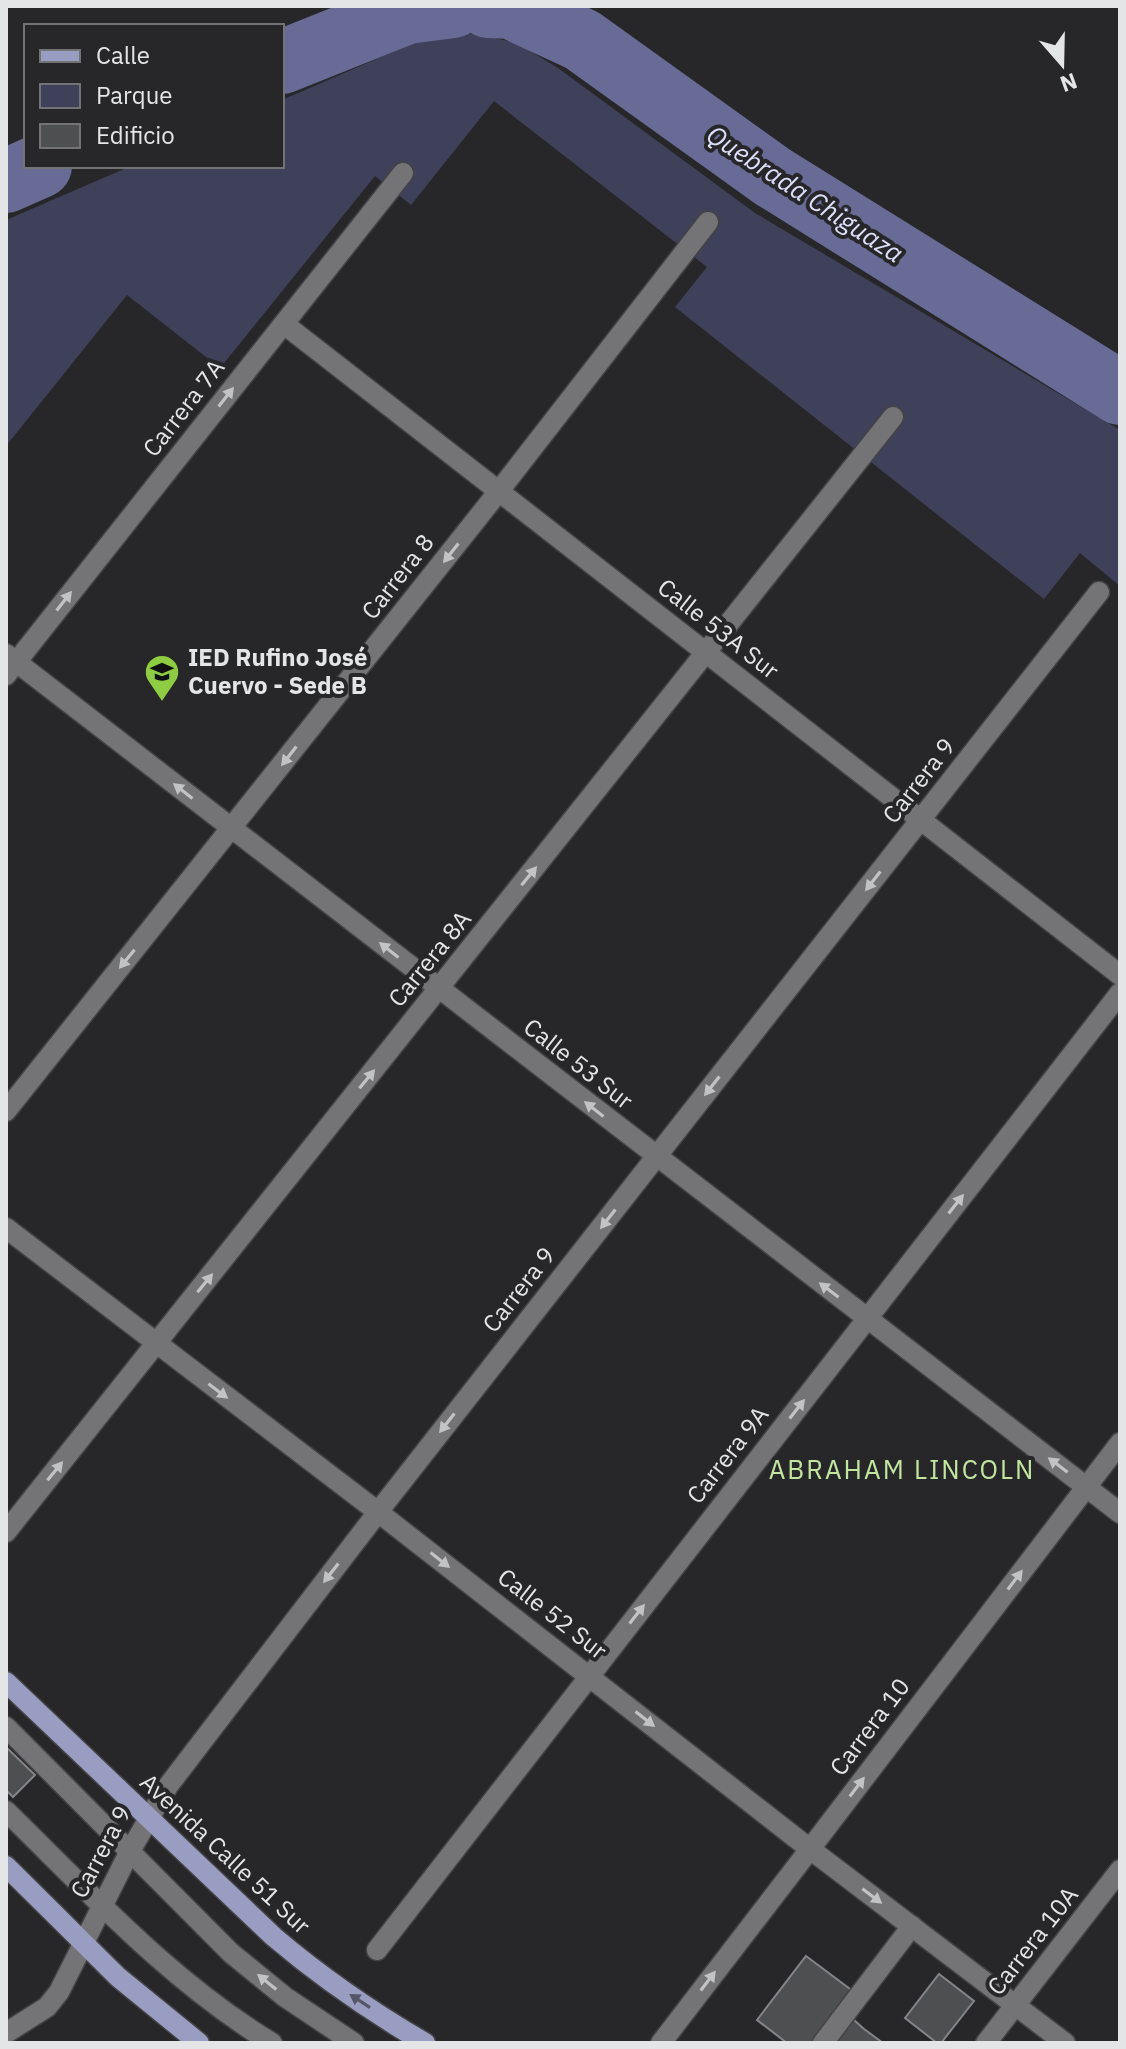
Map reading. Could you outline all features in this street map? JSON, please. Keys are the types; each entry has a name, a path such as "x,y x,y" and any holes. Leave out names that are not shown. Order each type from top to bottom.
{"main road":[{"name":"Avenida Calle 51 Sur","path":"6,1682 308,1965 425,2043"},
{"path":"6,1866 118,1977 199,2043"}],"street":[{"name":"Carrera 7A","path":"9,664 403,173"},
{"name":"Carrera 8","path":"6,1111 499,491 708,222"},
{"name":"Calle 53A Sur","path":"284,324 1120,975"},
{"name":"Carrera 8A","path":"6,1532 893,417"},
{"name":"Carrera 9","path":"6,2033 47,2007 59,1992 130,1851 168,1786 378,1512 1099,592"},
{"name":"Calle 53 Sur","path":"9,664 231,828 1120,1513"},
{"name":"Carrera 9A","path":"377,1950 1120,993"},
{"name":"Calle 52 Sur","path":"6,1228 1065,2043"},
{"name":"Carrera 10","path":"661,2043 1120,1443"},
{"path":"6,1727 231,1953 285,1997 354,2043"},
{"path":"6,1811 197,1992 272,2043"},
{"name":"Carrera 10A","path":"986,2043 1120,1870"},
{"path":"823,2043 912,1926"}],"green space":[{"path":"473,33 517,43 558,68 755,213 1120,430 1120,586 1080,553 1044,599 675,307 707,267 494,101 411,205 375,176 220,368 127,295 6,446 6,220 126,168 284,168 284,99 425,38"}],"building":[{"path":"6,1747 35,1775 13,1797 6,1790"},
{"path":"806,1956 854,1992 815,2043 787,2043 757,2020"},
{"path":"939,1974 974,2001 941,2043 937,2043 905,2018"},
{"path":"853,2019 864,2029 883,2043 834,2043"}],"waterway":[{"name":"Quebrada Chiguaza","path":"284,61 407,12 453,6"},
{"name":"Quebrada Chiguaza","path":"488,6 511,7 582,40 773,177 1120,393"},
{"name":"Quebrada Chiguaza","path":"6,181 35,168"}],"place":[{"name":"IED Rufino José Cuervo - Sede B","path":"162,703"}],"district":[{"name":"ABRAHAM LINCOLN","path":"902,1470"}]}
